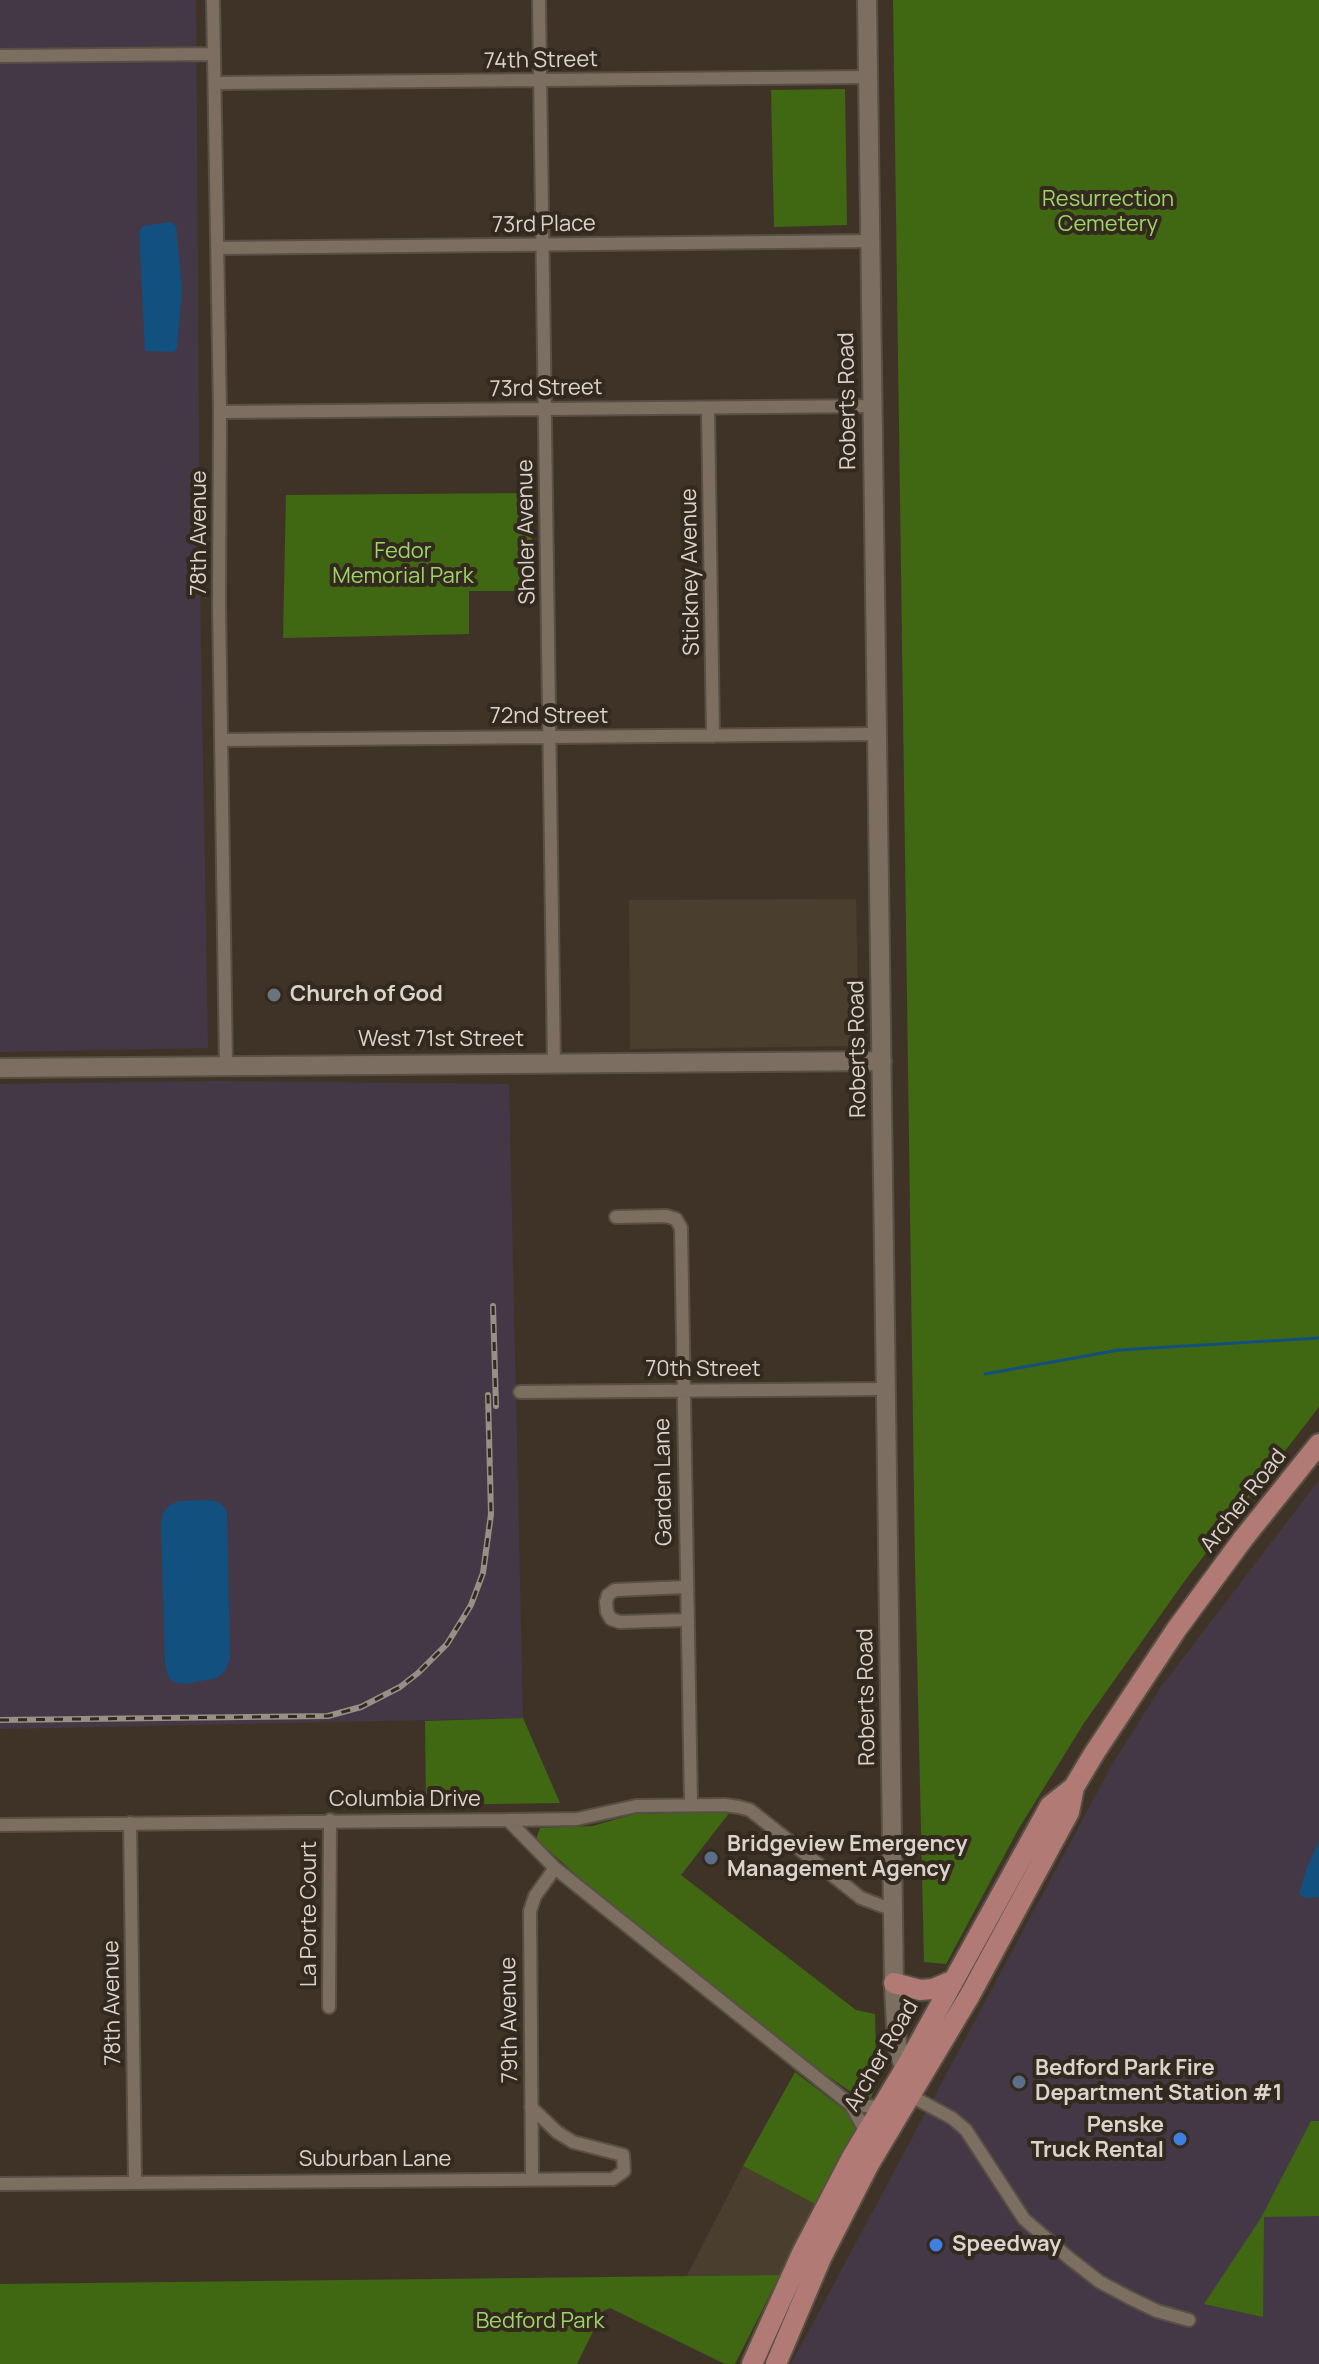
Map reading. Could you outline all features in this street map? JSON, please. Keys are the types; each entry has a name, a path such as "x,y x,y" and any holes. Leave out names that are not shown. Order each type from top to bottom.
{"main road":[{"name":"Archer Road","path":"776,2364 821,2258 869,2164 970,1995 1069,1812 1074,1787 1176,1630 1319,1444"},
{"name":"Archer Road","path":"752,2364 802,2253 866,2132 906,2067 1050,1806 1074,1787"},
{"path":"894,1983 920,1990 933,1989 952,1981"}],"street":[{"name":"78th Avenue","path":"213,0 226,1066"},
{"name":"Sholer Avenue","path":"539,0 554,1063"},
{"name":"Roberts Road","path":"867,0 894,1983 897,2044 906,2067 911,2096"},
{"path":"0,56 214,54"},
{"name":"74th Street","path":"215,83 868,77"},
{"name":"73rd Place","path":"218,248 871,241"},
{"name":"73rd Street","path":"220,412 872,406"},
{"name":"Stickney Avenue","path":"708,408 713,736"},
{"name":"72nd Street","path":"221,740 878,734"},
{"name":"West 71st Street","path":"0,1068 882,1061"},
{"name":"Garden Lane","path":"616,1217 666,1216 676,1219 681,1228 691,1805"},
{"name":"70th Street","path":"520,1392 887,1389"},
{"path":"686,1587 615,1590 608,1595 606,1602 611,1619 620,1622 687,1620"},
{"path":"508,1820 577,1819 623,1807 725,1805 750,1810 861,1898 893,1910"},
{"name":"La Porte Court","path":"329,2007 330,1820"},
{"name":"Columbia Drive","path":"0,1825 508,1820 555,1868 851,2105 866,2132"},
{"name":"78th Avenue","path":"130,1823 135,2182"},
{"name":"79th Avenue","path":"532,2179 530,1911 535,1896 555,1868"},
{"path":"911,2096 952,2118 966,2130 1024,2219 1069,2258 1100,2282 1130,2298 1157,2311 1189,2320"},
{"path":"851,2105 882,2107"},
{"name":"Suburban Lane","path":"0,2184 613,2179 624,2171 625,2161 618,2152 573,2142 557,2132 531,2107"}],"shaded area":[{"path":"0,0 196,0 200,590 208,1048 0,1052"},
{"path":"856,899 859,1042 851,1046 630,1049 629,900"},
{"path":"217,1081 509,1084 523,1718 0,1729 0,1084"},
{"path":"1319,1480 1319,2364 791,2364 1113,1763 1161,1687"},
{"path":"743,2166 821,2207 780,2275 687,2276"}],"green space":[{"name":"Resurrection Cemetery","path":"893,0 1319,0 1319,1407 1186,1579 1084,1723 1019,1828 946,1964 924,1962 915,1564"},
{"path":"845,89 847,225 774,227 771,90"},
{"name":"Fedor Memorial Park","path":"531,493 532,591 469,591 469,634 283,638 286,495"},
{"path":"523,1718 560,1803 426,1805 425,1721"},
{"path":"730,1812 681,1875 856,2010 875,2014 877,2083 871,2098 864,2101 799,2056 604,1900 536,1839 540,1828 593,1826 634,1814"},
{"path":"795,2072 851,2115 858,2127 821,2207 743,2166"},
{"path":"1311,2121 1319,2121 1319,2216 1264,2217 1263,2317 1204,2304 1261,2218"},
{"name":"Bedford Park","path":"780,2275 735,2364 725,2364 610,2308 603,2311 577,2364 0,2364 0,2284"}],"water":[{"path":"170,222 176,226 182,288 177,348 174,352 145,351 139,231 143,226"},
{"path":"179,1501 219,1502 227,1511 230,1658 226,1670 217,1678 185,1684 173,1682 165,1664 161,1524 163,1513 170,1505"},
{"path":"1319,1842 1319,1897 1305,1898 1299,1894"}],"waterway":[{"path":"985,1374 1119,1350 1319,1338"}],"railway":[{"path":"493,1306 496,1406"},
{"path":"0,1720 328,1716 361,1707 400,1687 447,1644 471,1605 483,1573 491,1514 488,1395"}],"place":[{"name":"Church of God","path":"274,995"},
{"name":"Bridgeview Emergency Management Agency","path":"711,1858"},
{"name":"Bedford Park Fire Department Station #1","path":"1019,2082"},
{"name":"Penske Truck Rental","path":"1180,2139"},
{"name":"Speedway","path":"936,2245"}]}
